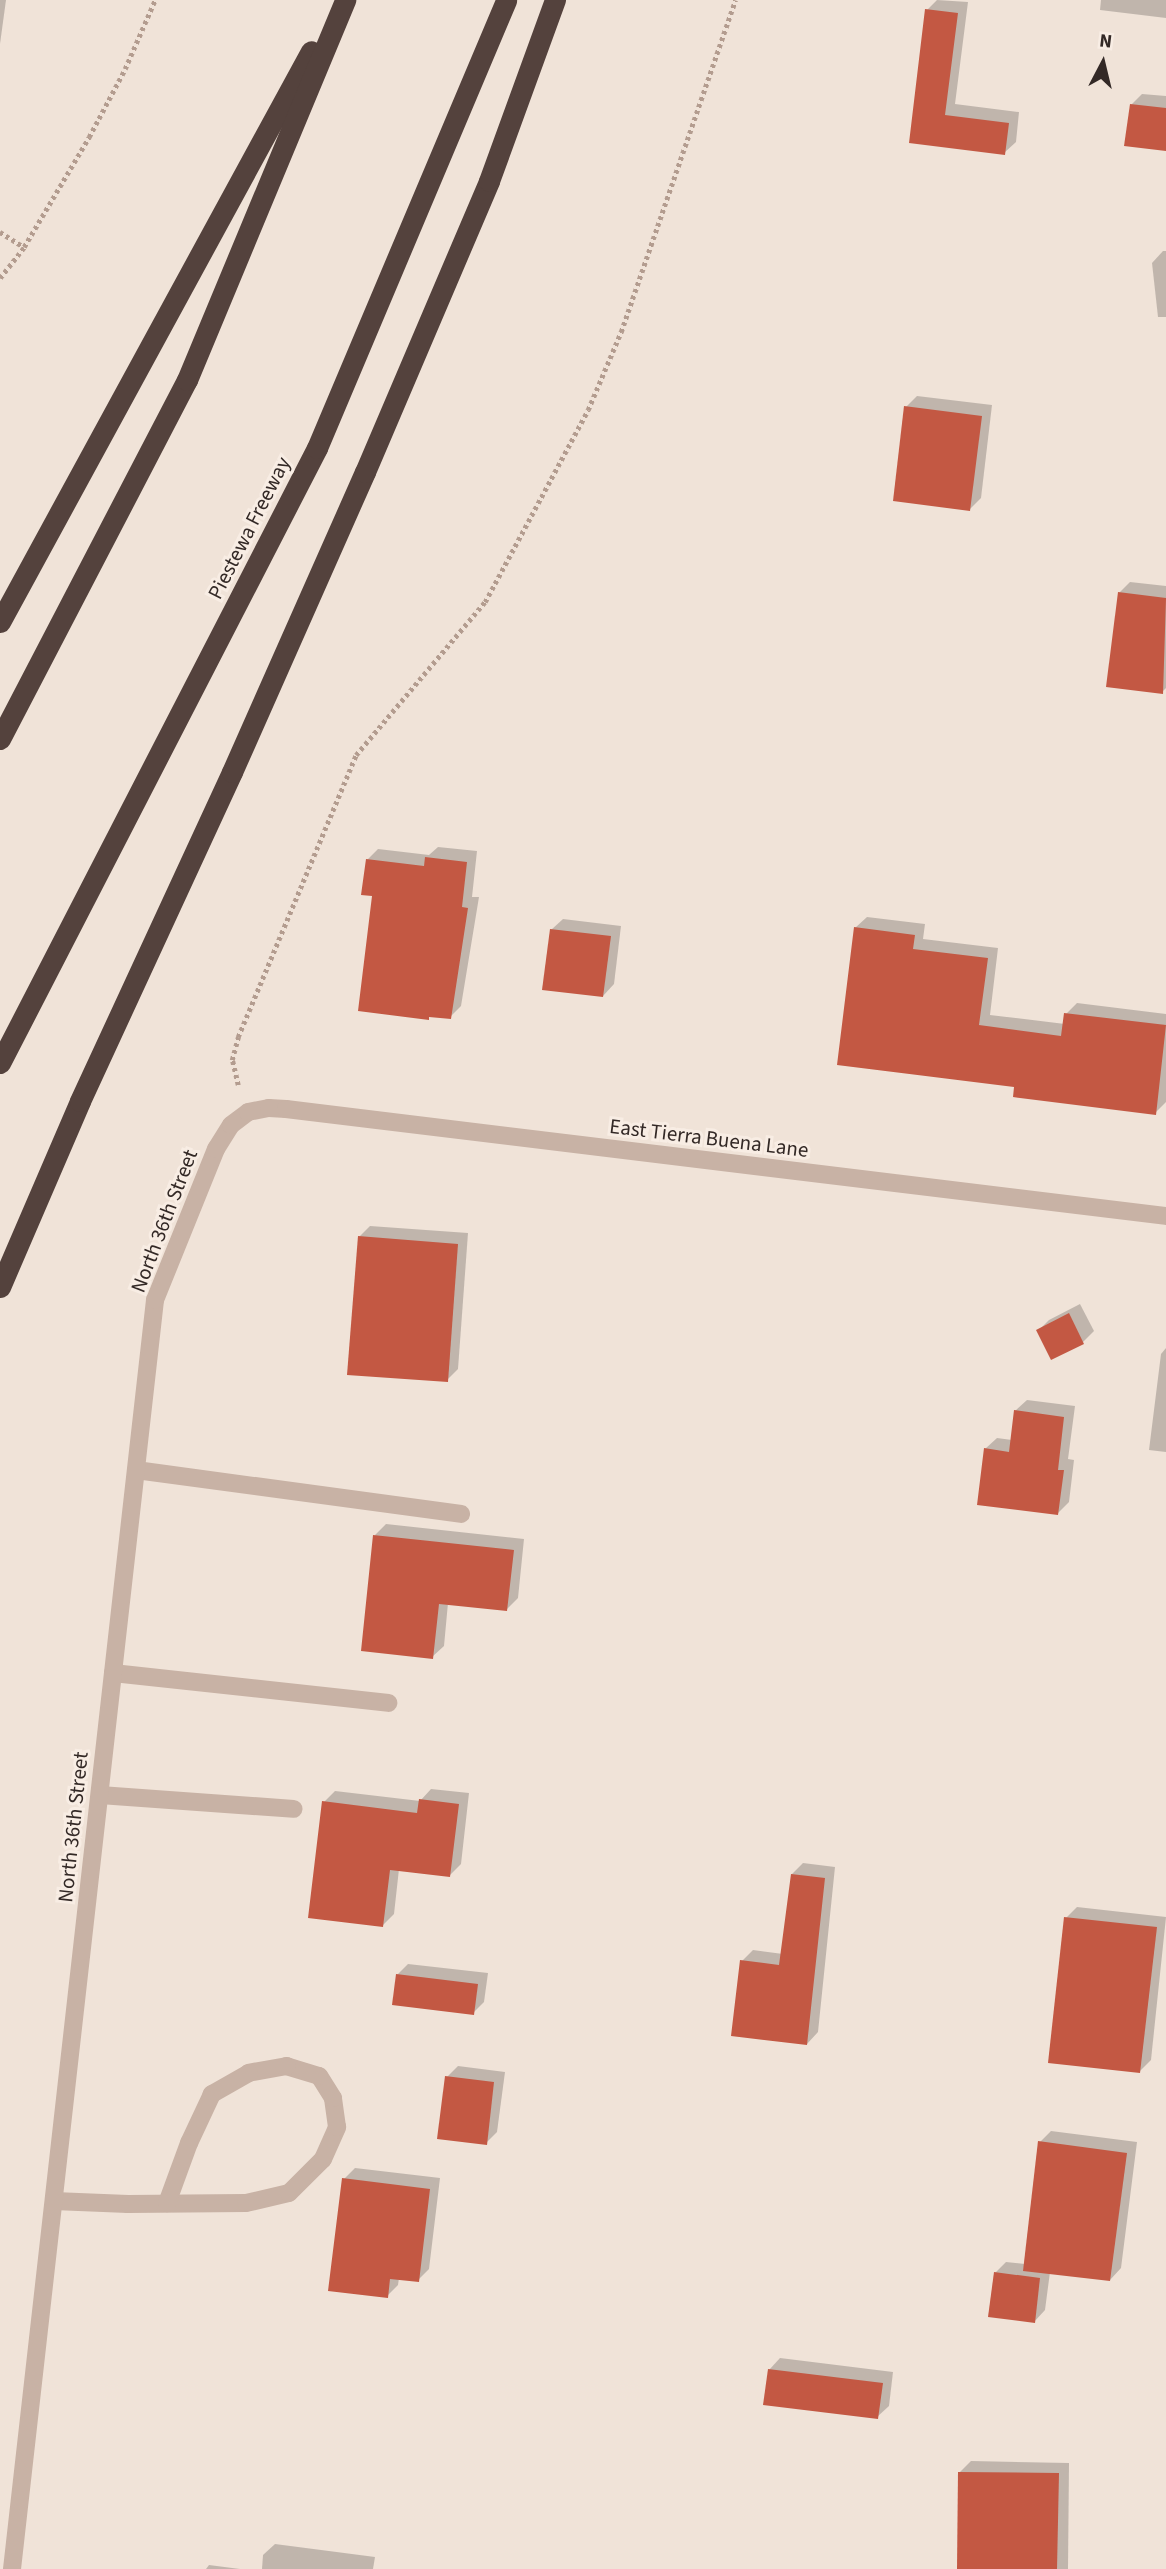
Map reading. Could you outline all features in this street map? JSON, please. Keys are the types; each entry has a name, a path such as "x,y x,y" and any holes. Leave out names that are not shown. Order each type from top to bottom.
{"highway":[{"path":"0,622 338,0"},
{"path":"0,739 187,380 345,0"},
{"name":"Piestewa Freeway","path":"0,1063 317,448 506,0"},
{"path":"0,1287 80,1101 359,485 489,181 555,0"}],"street":[{"name":"East Tierra Buena Lane","path":"248,1112 269,1108 1166,1216"},
{"name":"North 36th Street","path":"12,2569 9,2521 54,2201 155,1300 216,1149 231,1125 248,1112"},
{"path":"136,1470 461,1514"},
{"path":"113,1672 388,1703"},
{"path":"100,1795 293,1809"},
{"path":"54,2201 167,2203 246,2203 289,2193 323,2159 337,2127 333,2098 319,2077 287,2066 249,2073 212,2094 189,2143 167,2203"}],"path":[{"path":"0,278 24,247 89,137 125,69 155,0"},
{"path":"248,1112 232,1060 238,1037 356,755 485,602 588,410 621,332 735,0"},
{"path":"0,232 24,247"}],"building":[{"path":"925,9 958,13 945,115 1009,123 1005,155 909,143"},
{"path":"1130,104 1166,108 1166,151 1124,146"},
{"path":"904,406 982,416 970,511 893,501"},
{"path":"1118,592 1166,598 1163,694 1106,687"},
{"path":"425,857 467,862 462,907 468,908 451,1019 429,1017 429,1020 358,1011 372,896 361,895 366,859 424,866"},
{"path":"854,927 915,935 913,949 988,958 979,1025 1061,1036 1064,1013 1166,1025 1156,1115 1013,1097 1014,1087 837,1065"},
{"path":"550,929 611,936 603,997 542,990"},
{"path":"358,1236 458,1244 448,1382 347,1375"},
{"path":"1069,1313 1084,1344 1051,1360 1036,1330"},
{"path":"1014,1410 1064,1417 1058,1470 1064,1470 1058,1515 977,1505 984,1448 1009,1452"},
{"path":"373,1535 514,1550 507,1611 439,1604 433,1659 361,1651"},
{"path":"419,1799 459,1804 450,1877 390,1870 383,1927 308,1918 322,1801 417,1813"},
{"path":"791,1874 825,1878 807,2045 731,2036 740,1960 779,1965"},
{"path":"1064,1917 1157,1927 1140,2073 1048,2063"},
{"path":"396,1974 478,1984 474,2015 392,2005"},
{"path":"445,2076 494,2082 487,2145 437,2139"},
{"path":"1038,2141 1127,2153 1110,2281 1023,2271"},
{"path":"342,2178 430,2189 419,2282 390,2279 388,2298 328,2291"},
{"path":"994,2272 1040,2278 1035,2323 988,2317"},
{"path":"768,2369 883,2383 878,2419 763,2405"},
{"path":"958,2472 1059,2473 1057,2569 957,2569"}]}
